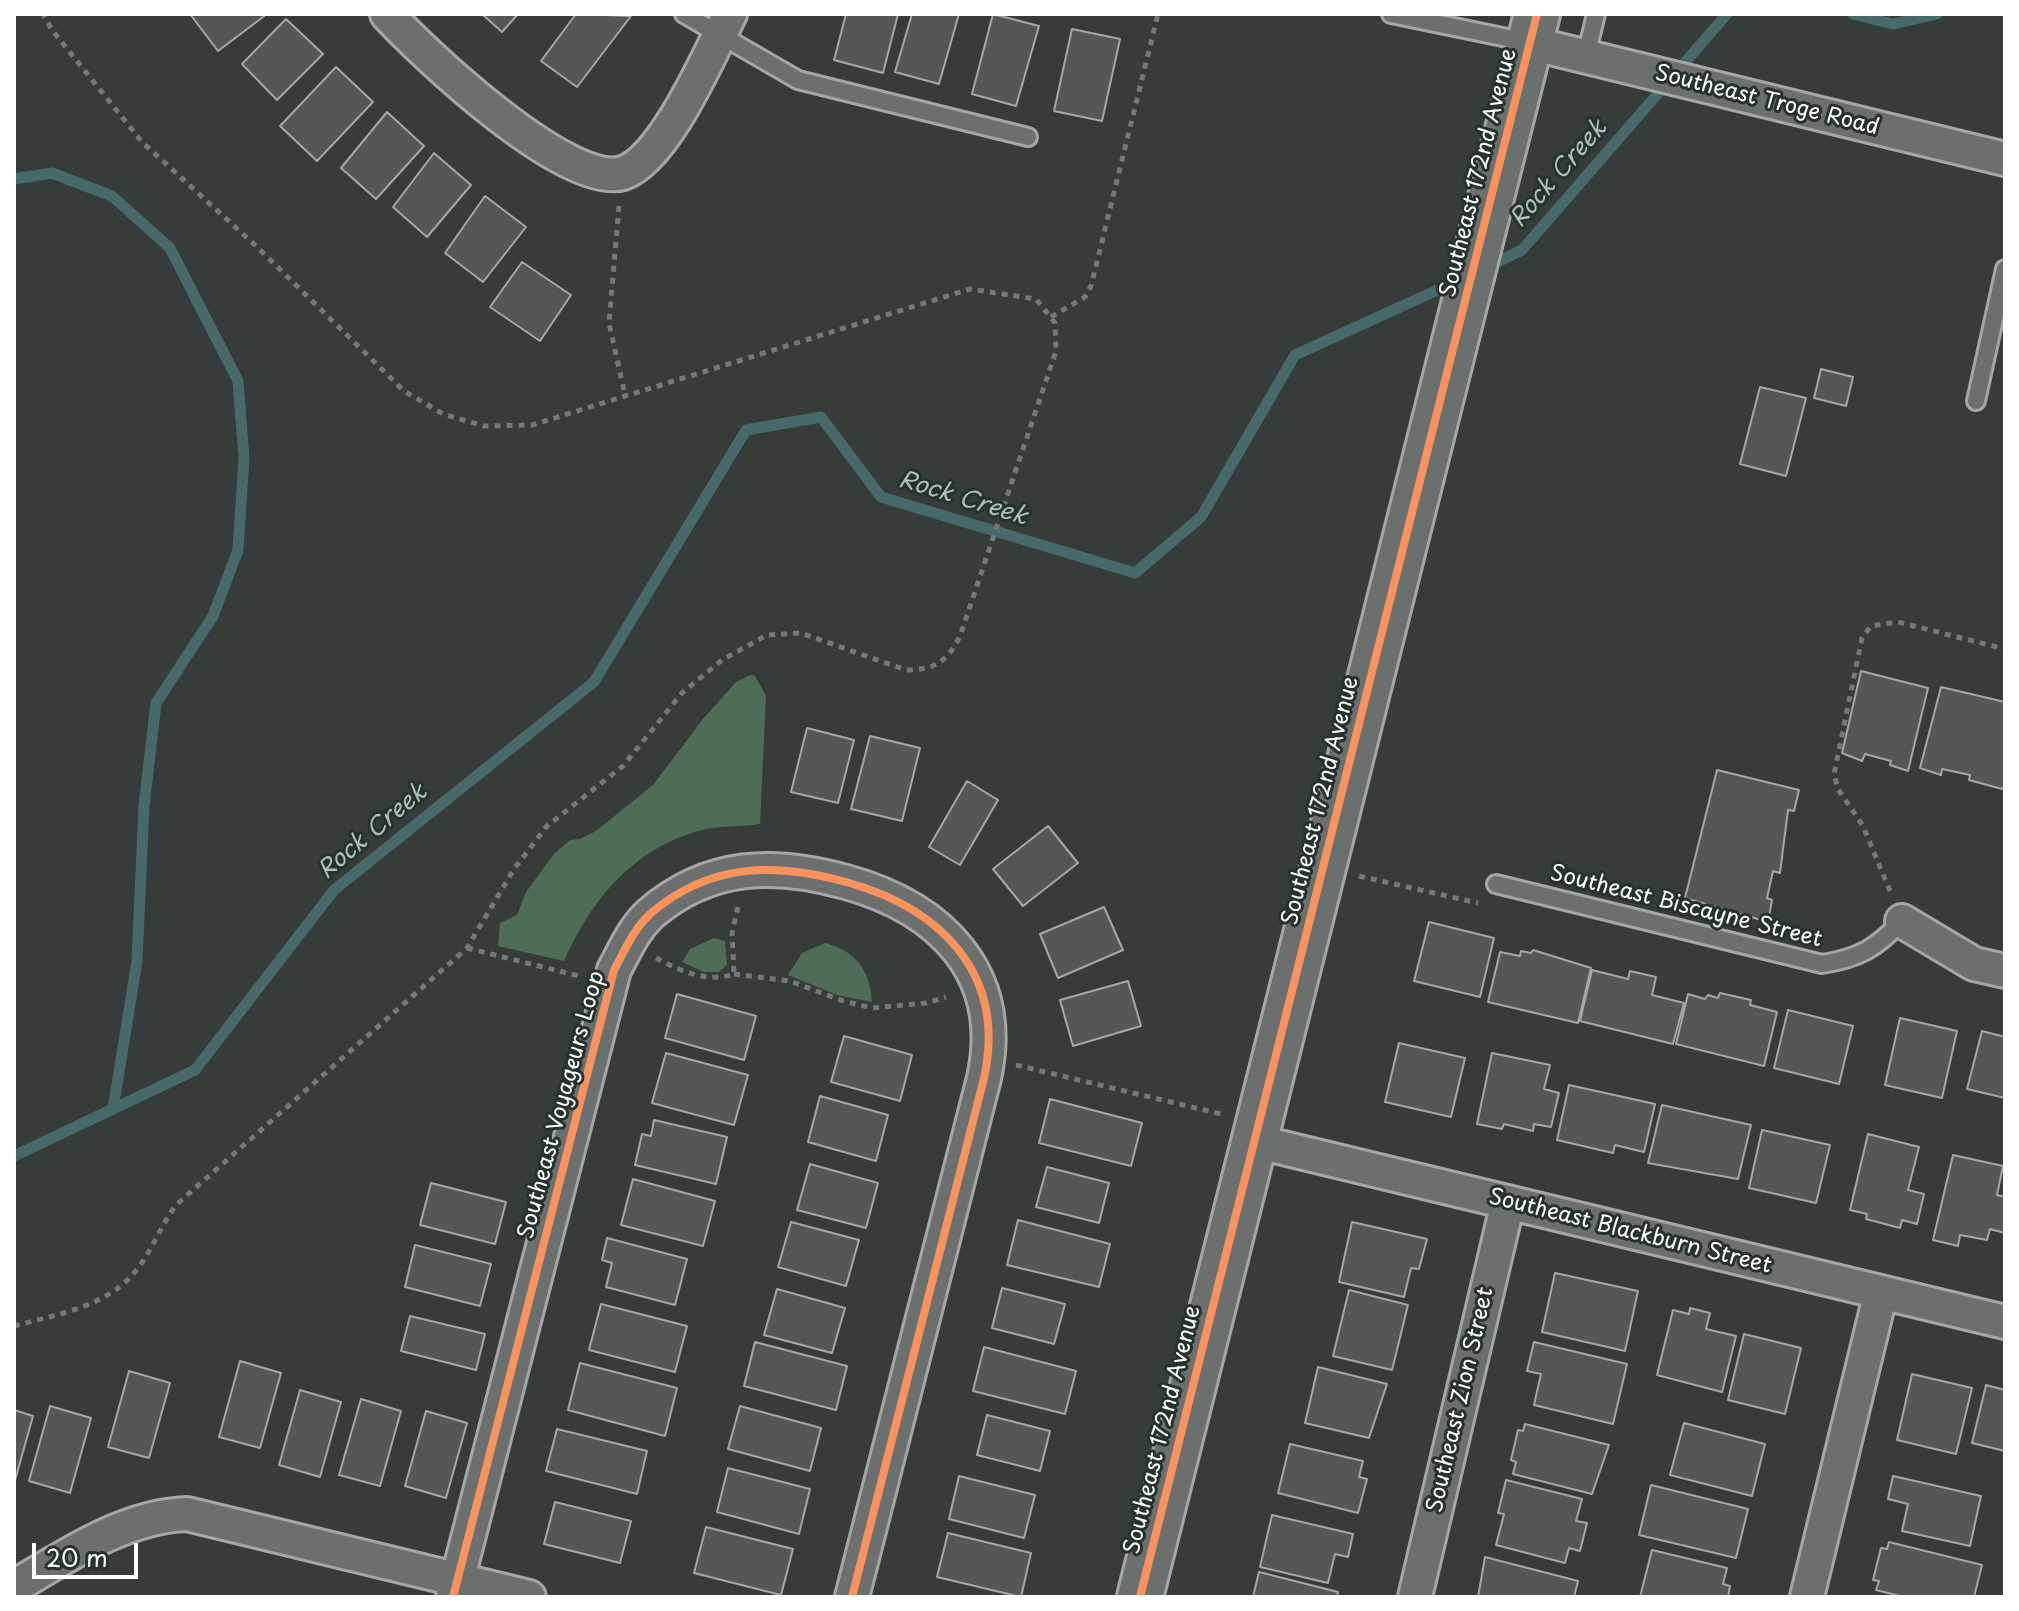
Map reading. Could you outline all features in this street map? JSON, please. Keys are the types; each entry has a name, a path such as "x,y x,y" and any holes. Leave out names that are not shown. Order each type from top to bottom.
{"main road":[{"name":"Southeast 172nd Avenue","path":"1140,1597 1534,29"}],"street":[{"path":"387,14 425,54 565,161 595,172 622,173 647,157 663,136 725,25"},
{"name":"Southeast Troge Road","path":"1534,29 1586,56 2005,159"},
{"name":"Southeast Voyageurs Loop","path":"455,1588 610,984 629,943 650,915 671,899 713,878 753,869 778,868 814,873 872,889 914,908 944,931 966,959 980,987 989,1037 988,1061 852,1597"},
{"path":"1902,921 1974,964 2005,971"},
{"name":"Southeast Blackburn Street","path":"1256,1132 1508,1202 2005,1322"},
{"name":"Southeast Zion Street","path":"1415,1597 1508,1202"},
{"path":"1807,1597 1881,1292"},
{"path":"14,1587 111,1534 168,1514 187,1514 455,1588 529,1597"}],"lane":[{"path":"684,14 725,25 798,80 1028,137"},
{"path":"1391,14 1534,29"},
{"path":"1586,56 1596,14"},
{"path":"1976,401 2005,269"},
{"name":"Southeast Biscayne Street","path":"1496,884 1822,964 1846,961 1878,946 1902,921"}],"path":[{"path":"14,1326 94,1303 124,1283 140,1266 162,1224 176,1205 467,948 514,869 547,826 623,766 682,693 722,660 752,642 784,632 818,638 906,670 933,667 945,661 954,649 1056,351 1055,323 1036,299 970,289 532,425 484,426 443,414 404,391 255,245 142,142 52,30 43,14"},
{"path":"1051,317 1085,297 1091,286 1158,14"},
{"path":"622,173 609,323 625,395"},
{"path":"1902,921 1863,826 1838,789 1834,774 1862,638 1871,626 1883,621 1898,622 2005,649"},
{"path":"1323,867 1480,904 1496,884"},
{"path":"734,974 733,923 753,869"},
{"path":"629,943 688,974 722,978 734,974 799,983 843,1001 872,1008 926,1003 980,987"},
{"path":"467,948 610,984"},
{"path":"988,1061 1027,1067 1256,1132"}],"green space":[{"path":"750,675 755,676 766,696 760,824 698,831 674,840 634,864 601,898 564,961 498,946 500,923 517,915 526,892 554,854 570,840 596,831 653,785 703,719 736,682"},
{"path":"714,938 725,941 727,965 719,972 704,972 682,962 690,949"},
{"path":"825,943 845,951 859,964 868,980 872,1002 837,995 788,975 802,953"}],"building":[{"path":"190,14 267,14 218,51"},
{"path":"482,14 518,14 502,32"},
{"path":"576,14 631,16 577,87 541,61"},
{"path":"846,14 898,14 883,73 834,60"},
{"path":"912,14 959,14 939,84 895,72"},
{"path":"993,14 1039,26 1016,106 972,94"},
{"path":"286,19 323,54 277,100 242,64"},
{"path":"1072,29 1120,39 1102,121 1054,111"},
{"path":"336,67 373,102 317,161 280,126"},
{"path":"387,112 424,146 376,199 341,168"},
{"path":"434,153 471,185 427,237 393,207"},
{"path":"485,196 526,227 483,282 445,253"},
{"path":"522,262 571,295 540,341 490,307"},
{"path":"1821,369 1853,377 1846,406 1814,398"},
{"path":"1760,387 1806,398 1786,476 1740,464"},
{"path":"1861,671 1928,688 1908,771 1890,765 1891,761 1865,754 1862,761 1842,753"},
{"path":"1941,687 2005,702 2005,785 2002,789 1969,780 1970,775 1942,769 1941,775 1920,768"},
{"path":"807,728 854,740 838,803 791,792"},
{"path":"870,736 920,748 902,821 851,809"},
{"path":"1717,770 1799,790 1794,811 1788,810 1780,873 1773,871 1767,898 1772,900 1768,922 1685,898"},
{"path":"967,781 998,800 960,865 929,847"},
{"path":"1048,826 1078,863 1023,906 993,869"},
{"path":"1104,907 1123,950 1058,978 1040,934"},
{"path":"1429,922 1494,938 1480,997 1414,981"},
{"path":"1533,950 1591,968 1578,1023 1488,1002 1500,952 1520,956 1521,951 1531,953"},
{"path":"1592,970 1628,979 1630,971 1656,977 1652,995 1684,1003 1673,1044 1580,1021"},
{"path":"1128,981 1141,1026 1073,1046 1060,1000"},
{"path":"1720,993 1751,1000 1750,1005 1777,1012 1764,1066 1676,1044 1688,994 1705,999 1708,995 1718,998"},
{"path":"677,994 756,1016 744,1060 665,1038"},
{"path":"1788,1010 1853,1026 1839,1084 1774,1068"},
{"path":"1900,1018 1957,1031 1942,1098 1885,1085"},
{"path":"1982,1031 2005,1037 2005,1098 1967,1089"},
{"path":"844,1036 912,1055 900,1101 831,1082"},
{"path":"1399,1043 1465,1058 1451,1117 1385,1102"},
{"path":"666,1053 748,1075 734,1125 652,1103"},
{"path":"1492,1053 1550,1065 1544,1089 1559,1093 1551,1127 1534,1124 1533,1131 1504,1124 1502,1129 1477,1124"},
{"path":"1569,1085 1655,1104 1644,1152 1615,1145 1613,1153 1557,1140"},
{"path":"820,1096 888,1115 876,1161 808,1142"},
{"path":"1050,1099 1142,1123 1131,1166 1039,1143"},
{"path":"1662,1105 1751,1125 1738,1179 1648,1163"},
{"path":"654,1120 727,1137 716,1184 635,1165 642,1134 651,1136"},
{"path":"1762,1130 1830,1145 1816,1203 1749,1188"},
{"path":"1868,1134 1919,1147 1908,1190 1924,1194 1917,1224 1902,1220 1900,1228 1866,1219 1867,1214 1850,1210"},
{"path":"1953,1155 2003,1166 1997,1195 2005,1197 2005,1233 1990,1229 1987,1240 1960,1235 1958,1246 1933,1240"},
{"path":"810,1164 878,1183 866,1228 797,1210"},
{"path":"1047,1167 1109,1183 1099,1223 1036,1207"},
{"path":"633,1179 715,1201 703,1246 621,1225"},
{"path":"431,1183 506,1202 495,1244 420,1225"},
{"path":"1018,1220 1110,1244 1099,1287 1007,1265"},
{"path":"791,1222 859,1240 846,1286 778,1267"},
{"path":"1352,1222 1427,1239 1419,1269 1411,1268 1404,1297 1339,1282"},
{"path":"607,1238 687,1259 675,1305 606,1287 612,1263 602,1260"},
{"path":"415,1245 491,1264 480,1306 405,1287"},
{"path":"1555,1273 1638,1291 1625,1351 1542,1332"},
{"path":"1002,1288 1065,1304 1054,1344 992,1328"},
{"path":"777,1289 845,1308 832,1353 764,1335"},
{"path":"1349,1290 1408,1305 1392,1370 1333,1356"},
{"path":"601,1304 687,1326 675,1372 589,1350"},
{"path":"1690,1308 1710,1313 1706,1329 1736,1336 1722,1392 1657,1375 1673,1310 1689,1314"},
{"path":"410,1316 485,1334 476,1370 401,1351"},
{"path":"1744,1334 1801,1348 1785,1414 1728,1400"},
{"path":"755,1342 847,1366 836,1410 744,1386"},
{"path":"1534,1342 1627,1364 1613,1424 1534,1405 1541,1374 1527,1371"},
{"path":"984,1347 1076,1371 1065,1414 973,1391"},
{"path":"240,1361 281,1373 260,1448 219,1437"},
{"path":"580,1363 677,1388 665,1436 568,1410"},
{"path":"1318,1367 1387,1384 1369,1438 1305,1423"},
{"path":"129,1371 170,1383 149,1458 108,1447"},
{"path":"1912,1374 1972,1388 1956,1454 1897,1440"},
{"path":"1986,1385 2005,1390 2005,1451 1972,1443"},
{"path":"300,1390 341,1402 320,1477 279,1465"},
{"path":"361,1399 401,1411 380,1486 339,1475"},
{"path":"50,1406 91,1418 70,1493 29,1481"},
{"path":"740,1406 821,1428 810,1471 728,1449"},
{"path":"14,1410 33,1416 14,1484"},
{"path":"426,1411 467,1423 446,1498 405,1486"},
{"path":"987,1415 1050,1431 1040,1471 977,1455"},
{"path":"1684,1423 1765,1444 1752,1496 1670,1475"},
{"path":"1525,1424 1609,1445 1592,1494 1513,1474 1516,1462 1511,1460 1518,1430 1523,1431"},
{"path":"557,1429 647,1451 637,1494 546,1471"},
{"path":"1290,1444 1363,1461 1359,1477 1367,1479 1358,1513 1278,1493"},
{"path":"728,1468 810,1489 799,1534 717,1512"},
{"path":"959,1476 1035,1495 1024,1538 949,1519"},
{"path":"1893,1476 1981,1496 1970,1546 1902,1531 1908,1504 1888,1499"},
{"path":"1506,1480 1582,1499 1576,1521 1587,1523 1580,1551 1569,1548 1565,1563 1496,1545 1504,1514 1498,1513"},
{"path":"1651,1485 1748,1509 1736,1558 1639,1535"},
{"path":"555,1502 631,1521 620,1563 544,1544"},
{"path":"1272,1515 1353,1534 1348,1557 1335,1554 1328,1583 1260,1567"},
{"path":"706,1527 793,1549 781,1595 694,1573"},
{"path":"948,1533 1031,1553 1021,1597 937,1577"},
{"path":"1889,1542 1982,1565 1974,1597 1904,1597 1876,1590 1879,1581 1873,1580 1881,1548 1887,1549"},
{"path":"1652,1550 1727,1568 1723,1584 1730,1586 1728,1597 1640,1597"},
{"path":"1485,1557 1578,1581 1574,1597 1478,1597"},
{"path":"1259,1572 1338,1592 1337,1597 1253,1597"}],"waterway":[{"name":"Rock Creek","path":"1487,267 1522,250 1727,14"},
{"name":"Rock Creek","path":"1853,14 1893,24 1937,14"},
{"path":"14,179 52,173 112,196 170,248 238,381 244,458 238,550 213,616 156,703 144,806 137,961 113,1109"},
{"name":"Rock Creek","path":"14,1156 195,1070 334,890 594,682 746,430 821,417 881,497 1135,573 1201,517 1295,355 1457,281"}],"cycle path":[{"path":"1140,1597 1537,14"},
{"path":"453,1597 614,970 639,927 672,897 719,876 768,870 794,871 846,882 910,909 937,928 959,950 975,977 985,1007 989,1040 984,1078 852,1597"}]}
